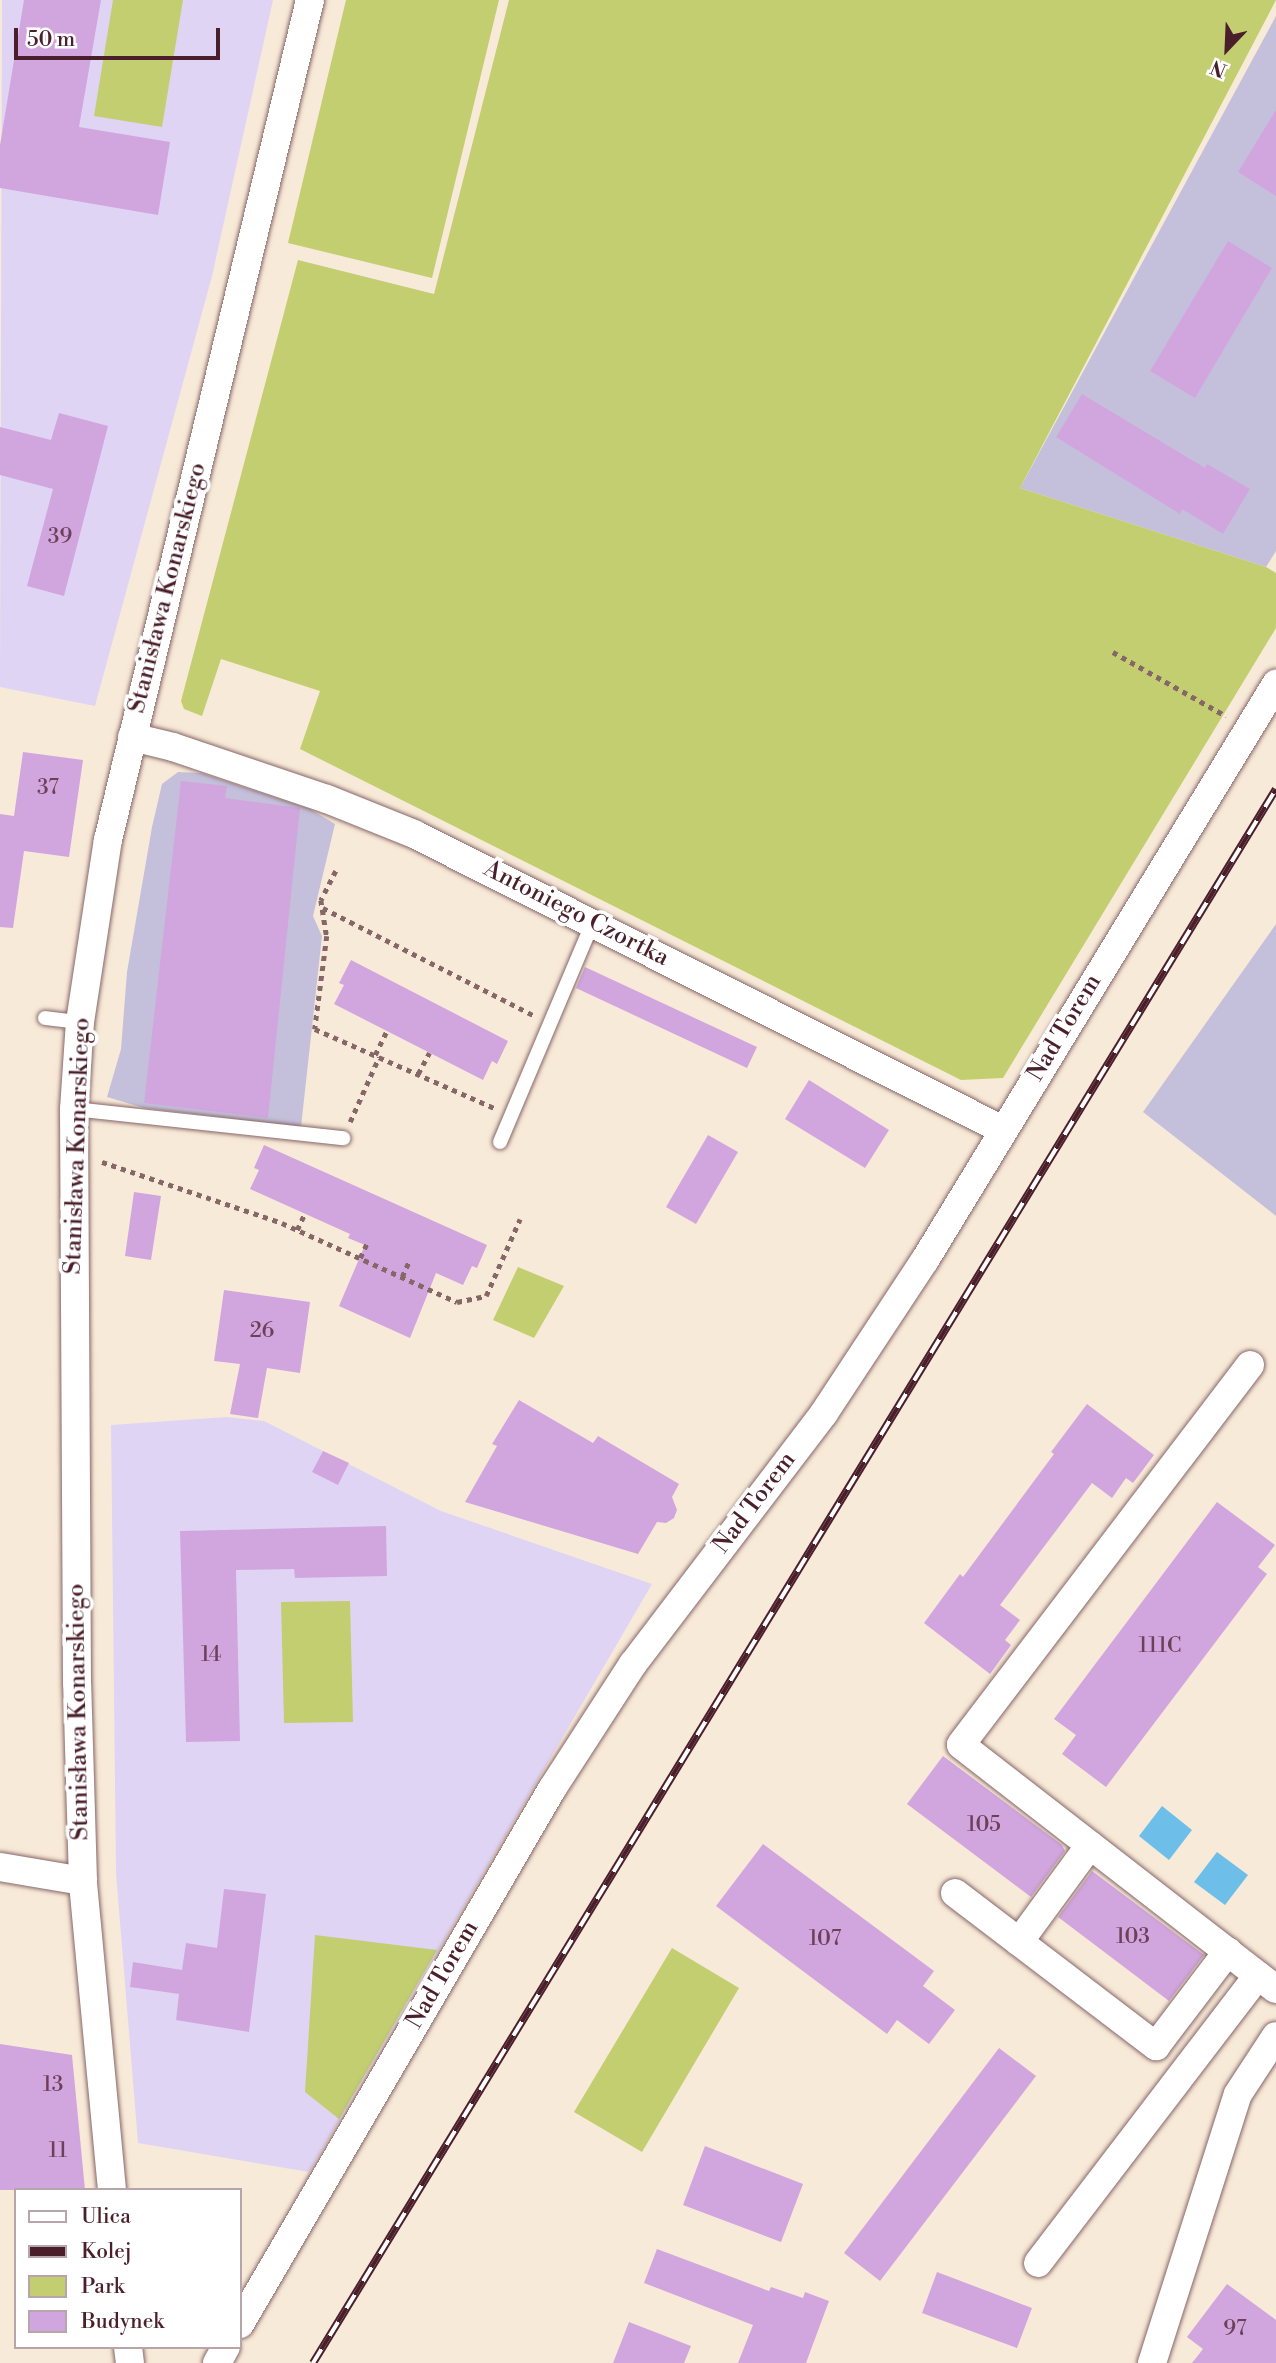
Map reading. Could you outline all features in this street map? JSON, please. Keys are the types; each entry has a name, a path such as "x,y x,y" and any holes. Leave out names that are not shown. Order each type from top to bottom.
{"street":[{"name":"Stanisława Konarskiego","path":"112,2188 83,1881 76,1633 74,1109 80,1022 108,840 310,0"},
{"name":"Nad Torem","path":"242,2321 560,1777 633,1664 824,1413 925,1260 1276,684"},
{"name":"Antoniego Czortka","path":"132,737 173,747 327,799 414,834 1003,1130"},
{"path":"1038,2263 1267,1982 961,1745 1251,1364"},
{"path":"1019,1942 1090,1845"},
{"path":"0,1867 83,1881"},
{"path":"955,1893 1156,2046 1228,1951"},
{"path":"1152,2363 1238,2094 1276,2036"}],"lane":[{"path":"500,1142 593,922"},
{"path":"45,1018 80,1022"},
{"path":"74,1109 342,1139"}],"path":[{"path":"1113,652 1249,728"},
{"path":"335,871 321,900 327,936 315,1029 498,1110"},
{"path":"322,908 537,1017"},
{"path":"342,1139 386,1032"},
{"path":"418,1074 429,1053"},
{"path":"102,1162 297,1230 457,1302 486,1296 520,1219"},
{"path":"297,1230 304,1214"},
{"path":"360,1258 367,1243"},
{"path":"402,1277 409,1261"}],"shaded area":[{"path":"2,0 273,0 212,276 95,706 0,687"},
{"path":"1276,16 1276,551 1266,567 1020,488"},
{"path":"178,772 201,773 310,809 335,824 313,916 322,936 301,1127 144,1108 107,1097 121,1049 127,972 152,827 162,784"},
{"path":"1276,924 1276,1216 1143,1112"},
{"path":"227,1417 264,1421 441,1511 652,1584 309,2172 138,2143 116,1873 111,1425"}],"green space":[{"path":"113,0 183,0 162,127 94,116"},
{"path":"346,0 499,0 432,278 288,243"},
{"path":"509,0 1276,0 1020,488 1266,567 1276,573 1276,628 1003,1078 961,1080 300,749 320,691 221,659 202,716 184,709 181,701 298,260 434,294"},
{"path":"518,1267 564,1286 534,1338 493,1320"},
{"path":"350,1601 353,1722 284,1723 281,1602"},
{"path":"315,1935 437,1950 339,2119 305,2092"},
{"path":"672,1948 739,1988 642,2152 574,2112"}],"water":[{"path":"1162,1806 1192,1830 1169,1860 1139,1836"},
{"path":"1217,1852 1248,1875 1225,1905 1194,1882"}],"building":[{"path":"24,0 101,0 79,127 170,142 158,215 0,188 0,145"},
{"path":"1276,110 1276,196 1238,172"},
{"path":"1228,241 1272,268 1195,398 1150,371"},
{"path":"1082,394 1205,468 1207,464 1250,489 1223,534 1182,509 1180,514 1056,437"},
{"path":"59,413 108,426 64,596 27,586 53,489 0,475 0,427 51,440"},
{"path":"23,752 83,760 69,857 24,851 13,928 0,927 0,814 14,816"},
{"path":"181,781 227,786 225,798 300,808 268,1118 144,1103"},
{"path":"351,960 508,1041 497,1064 492,1061 483,1080 334,1004 344,985 339,983"},
{"path":"585,967 757,1047 747,1068 576,988"},
{"path":"809,1080 889,1130 865,1168 785,1119"},
{"path":"708,1135 738,1152 696,1224 666,1207"},
{"path":"264,1145 487,1245 477,1268 472,1266 463,1285 436,1273 410,1338 339,1306 365,1245 348,1238 350,1234 250,1189 259,1170 254,1168"},
{"path":"134,1192 161,1196 151,1260 125,1256"},
{"path":"224,1290 310,1302 300,1373 267,1368 258,1418 230,1414 240,1364 214,1361"},
{"path":"519,1400 593,1443 598,1436 679,1484 672,1497 677,1510 674,1518 666,1523 657,1522 638,1554 465,1502 497,1446 492,1444"},
{"path":"1087,1404 1154,1455 1133,1483 1126,1478 1112,1498 1092,1483 1000,1605 1020,1620 1005,1640 1011,1645 990,1674 924,1623 960,1574 963,1577 1054,1454 1051,1452"},
{"path":"323,1451 349,1463 338,1485 312,1472"},
{"path":"1217,1502 1275,1545 1258,1567 1267,1574 1106,1787 1062,1754 1076,1735 1054,1719"},
{"path":"386,1526 387,1576 295,1578 294,1569 236,1570 240,1741 186,1742 180,1531"},
{"path":"943,1756 1062,1845 1065,1851 1031,1897 907,1804"},
{"path":"763,1844 934,1971 923,1986 955,2010 929,2044 897,2020 887,2034 716,1906"},
{"path":"1092,1871 1204,1955 1169,2001 1058,1917"},
{"path":"224,1889 266,1894 249,2032 176,2020 179,1994 130,1987 133,1962 182,1970 186,1943 217,1948"},
{"path":"0,2044 72,2055 85,2188 0,2190"},
{"path":"999,2048 1036,2076 880,2281 844,2253"},
{"path":"705,2146 803,2184 781,2242 683,2205"},
{"path":"657,2249 769,2291 771,2287 803,2298 805,2292 829,2301 806,2363 738,2363 753,2325 644,2283"},
{"path":"937,2272 1032,2308 1017,2348 922,2313"},
{"path":"1227,2284 1276,2320 1276,2363 1192,2363 1203,2349 1187,2337"},
{"path":"629,2322 691,2346 684,2363 613,2363"}],"railway":[{"path":"313,2363 1276,789"}]}
